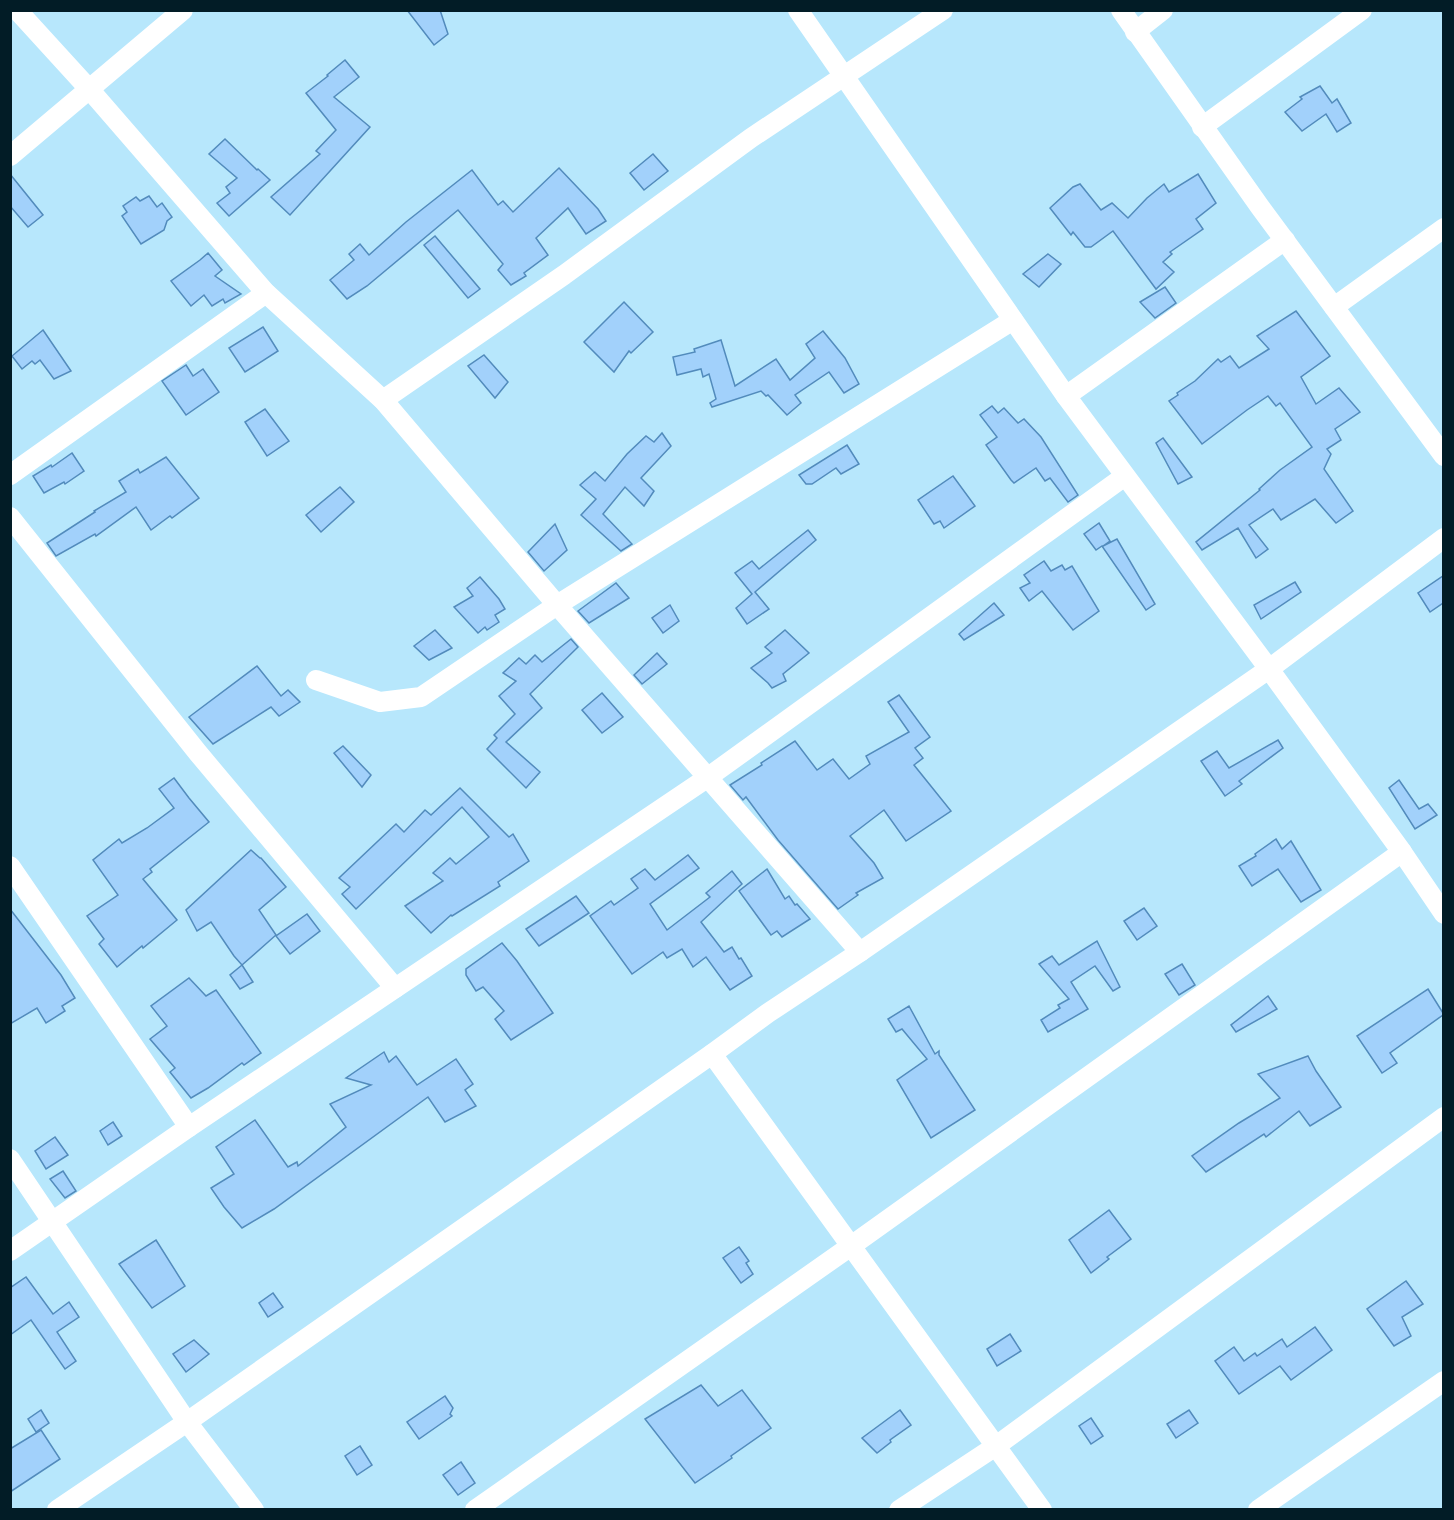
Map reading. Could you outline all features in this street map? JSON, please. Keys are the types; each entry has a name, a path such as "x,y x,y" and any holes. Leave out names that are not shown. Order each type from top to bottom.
{"street":[{"path":"17,10 90,90 266,293 383,400 557,605 860,952"},
{"path":"10,156 183,10"},
{"path":"798,10 1066,396 1269,669 1402,852 1443,914"},
{"path":"383,400 564,275 751,138 943,10"},
{"path":"1121,10 1202,127 1443,456"},
{"path":"1135,32 1163,10"},
{"path":"1202,127 1358,12"},
{"path":"1334,307 1443,228"},
{"path":"1066,396 1285,240"},
{"path":"10,475 266,293"},
{"path":"316,680 380,702 421,697 557,605 1013,320"},
{"path":"10,1251 189,1126 707,778 1125,476"},
{"path":"10,517 198,753 396,987"},
{"path":"57,1509 187,1422 768,1013 1269,669 1443,538"},
{"path":"475,1509 851,1246 1402,852"},
{"path":"10,866 189,1126"},
{"path":"712,1054 1042,1509"},
{"path":"899,1509 996,1446 1443,1117"},
{"path":"10,1159 187,1422 254,1509"},
{"path":"1257,1509 1443,1381"}],"building":[{"path":"407,10 440,10 448,34 434,45"},
{"path":"345,60 359,77 334,97 370,127 290,215 271,197 320,154 316,151 336,130 306,93"},
{"path":"1320,86 1332,103 1337,99 1351,123 1337,132 1326,114 1302,131 1285,112 1302,99 1300,97"},
{"path":"225,139 270,180 229,216 217,203 230,193 226,187 237,178 209,154"},
{"path":"653,154 668,171 644,190 630,173"},
{"path":"559,168 598,209 606,221 586,234 568,208 536,238 548,255 524,273 526,276 511,285 498,270 503,264 458,210 367,286 347,299 330,280 354,260 349,254 360,244 369,255 406,222 472,170 498,205 503,201 513,212"},
{"path":"10,174 43,215 28,227 10,206"},
{"path":"1198,174 1216,203 1196,219 1203,229 1170,252 1172,254 1163,262 1174,272 1156,289 1113,231 1091,247 1085,247 1073,232 1071,235 1050,208 1073,187 1080,184 1101,210 1112,203 1128,218 1164,184 1169,192"},
{"path":"149,196 157,207 162,203 172,217 167,221 164,230 141,244 122,216 127,212 123,206 136,197 140,201"},
{"path":"435,236 480,289 468,298 424,245"},
{"path":"208,253 222,270 215,276 241,294 225,303 223,299 212,306 204,295 191,306 171,281"},
{"path":"1048,254 1061,264 1039,287 1023,274"},
{"path":"1165,287 1176,303 1155,318 1140,302"},
{"path":"624,302 653,332 631,353 629,351 614,372 584,342"},
{"path":"1296,311 1330,356 1301,377 1316,404 1339,388 1360,412 1335,429 1341,440 1327,449 1331,454 1324,469 1353,511 1336,523 1315,499 1281,520 1273,509 1249,525 1268,549 1256,558 1238,528 1202,550 1196,542 1260,490 1280,470 1312,447 1280,403 1276,406 1268,396 1202,444 1169,401 1218,359 1221,362 1230,356 1239,368 1269,349 1257,336"},
{"path":"263,327 278,351 245,372 229,348"},
{"path":"43,330 71,371 54,379 40,360 35,364 32,361 22,369 12,356"},
{"path":"823,331 845,358 859,384 844,393 829,372 795,395 801,403 787,415 768,395 766,396 761,391 712,407 710,403 716,399 709,374 703,377 701,369 677,375 673,357 695,352 694,349 721,340 735,386 776,359 790,380 815,358 806,344"},
{"path":"484,355 508,382 495,398 468,366"},
{"path":"186,365 193,376 203,369 219,392 186,415 162,381"},
{"path":"992,406 998,413 1004,408 1018,423 1024,419 1041,437 1078,495 1068,502 1050,478 1045,481 1036,468 1014,483 1011,480 986,445 997,437 980,415"},
{"path":"265,409 289,441 267,456 245,422"},
{"path":"662,433 671,446 641,478 654,491 644,506 625,487 603,514 632,544 621,551 581,515 596,499 580,485 595,472 605,481 627,454 646,436 654,442"},
{"path":"1163,438 1192,477 1178,484 1156,443"},
{"path":"847,445 859,464 841,474 836,468 812,484 806,484 799,475"},
{"path":"72,453 84,471 65,484 64,482 44,493 33,476 51,465 52,467"},
{"path":"166,457 199,498 151,530 136,507 96,536 95,534 56,556 47,543 126,492 119,481 138,469 140,473"},
{"path":"953,476 975,506 944,528 940,521 934,524 918,500"},
{"path":"340,487 354,502 321,532 306,515"},
{"path":"1099,523 1110,541 1103,546 1117,539 1155,604 1146,610 1102,546 1096,550 1084,534"},
{"path":"555,524 567,550 544,571 528,552"},
{"path":"808,530 816,540 755,592 769,609 747,624 736,608 752,594 735,573 752,561 759,569"},
{"path":"1044,561 1051,571 1062,565 1065,570 1072,566 1099,611 1073,630 1042,591 1029,601 1020,588 1030,583 1024,575"},
{"path":"1443,576 1443,603 1430,612 1418,593"},
{"path":"480,577 505,609 495,615 499,622 487,630 485,627 478,633 454,607 473,596 467,588"},
{"path":"1295,582 1301,592 1261,619 1254,605"},
{"path":"616,583 629,598 589,623 578,611"},
{"path":"994,603 1004,615 964,640 959,634"},
{"path":"670,605 679,621 663,633 652,618"},
{"path":"435,630 452,648 429,660 414,646"},
{"path":"785,630 809,653 783,674 786,681 772,688 751,668 772,653 765,647"},
{"path":"571,639 578,647 530,694 542,708 506,742 540,772 526,788 487,749 497,738 494,735 515,714 499,696 516,681 503,673 519,658 526,664 535,655 542,662"},
{"path":"657,653 667,664 642,684 634,675"},
{"path":"257,666 281,696 288,690 300,702 279,716 271,707 213,744 189,717"},
{"path":"602,693 623,717 602,733 582,710"},
{"path":"899,695 930,737 915,748 923,758 914,765 951,811 906,841 884,810 850,836 874,863 883,878 856,893 858,895 838,909 778,840 746,797 743,800 730,785 795,741 817,770 833,759 849,779 870,764 866,756 909,732 888,702"},
{"path":"1278,740 1283,748 1239,781 1242,784 1225,796 1201,761 1217,751 1229,768"},
{"path":"343,746 371,775 362,787 334,753"},
{"path":"174,778 209,822 150,869 152,872 143,879 177,920 117,967 99,944 104,939 87,916 118,895 93,860 119,839 122,843 174,808 159,789"},
{"path":"1399,780 1419,809 1428,804 1437,815 1415,829 1389,788"},
{"path":"460,788 509,837 513,834 529,861 498,882 500,886 451,915 431,933 405,906 443,881 433,873 450,858 456,864 489,837 462,807 356,909 342,894 350,887 339,878 396,824 404,832 425,810 431,815"},
{"path":"1276,839 1282,849 1291,841 1321,890 1301,902 1278,869 1252,886 1239,866 1256,856 1255,854"},
{"path":"251,850 286,887 259,910 276,935 242,965 211,922 197,931 186,910"},
{"path":"688,855 699,868 650,904 667,930 710,897 706,893 732,871 742,884 701,922 724,952 732,947 752,976 730,990 706,957 693,967 682,949 667,958 663,952 632,974 590,916 611,901 614,905 638,888 631,879 645,869 655,880"},
{"path":"767,869 785,899 789,896 810,919 782,937 777,931 771,935 739,891"},
{"path":"576,896 589,913 539,946 526,929"},
{"path":"1144,908 1157,926 1137,940 1124,921"},
{"path":"10,909 61,975 75,998 62,1006 65,1011 46,1023 37,1008 10,1024"},
{"path":"307,914 320,931 290,954 276,936"},
{"path":"1097,941 1120,987 1113,991 1095,966 1071,982 1088,1009 1048,1032 1041,1020 1060,1008 1058,1005 1069,999 1039,964 1052,956 1059,965"},
{"path":"502,943 553,1013 511,1040 495,1019 504,1011 483,987 476,991 466,975 466,969"},
{"path":"1182,964 1195,985 1179,995 1165,974"},
{"path":"242,965 253,982 240,989 230,975"},
{"path":"189,978 206,996 216,990 261,1053 244,1065 242,1063 191,1098 170,1072 175,1068 150,1039 167,1026 151,1006"},
{"path":"1428,989 1443,1015 1390,1053 1397,1063 1382,1073 1357,1036"},
{"path":"1268,996 1277,1009 1236,1032 1231,1025"},
{"path":"909,1006 935,1054 939,1051 939,1055 975,1110 931,1138 897,1080 927,1059 902,1029 896,1032 888,1019"},
{"path":"384,1052 389,1062 396,1056 417,1085 456,1059 473,1084 465,1090 476,1106 445,1122 428,1097 274,1209 242,1228 211,1188 234,1174 216,1147 255,1120 288,1167 297,1162 298,1166 346,1127 330,1104 371,1085 346,1078"},
{"path":"1308,1056 1341,1107 1310,1126 1299,1111 1266,1137 1264,1134 1206,1172 1192,1156 1280,1098 1258,1074"},
{"path":"113,1122 122,1136 108,1145 100,1131"},
{"path":"55,1137 68,1155 46,1169 35,1151"},
{"path":"63,1171 76,1191 65,1198 50,1179"},
{"path":"1109,1210 1131,1239 1107,1257 1109,1259 1091,1273 1069,1240"},
{"path":"156,1240 185,1286 152,1308 119,1264"},
{"path":"739,1247 749,1261 746,1263 753,1274 741,1283 723,1258"},
{"path":"26,1277 53,1314 69,1302 79,1317 57,1332 76,1361 65,1369 31,1320 10,1335 10,1288"},
{"path":"1406,1281 1423,1304 1402,1317 1411,1336 1394,1346 1367,1309"},
{"path":"273,1293 283,1307 268,1317 259,1303"},
{"path":"1315,1327 1332,1350 1291,1380 1280,1366 1239,1394 1215,1361 1234,1347 1244,1361 1255,1353 1257,1356 1282,1339 1287,1347"},
{"path":"1010,1334 1021,1351 997,1366 987,1349"},
{"path":"194,1340 209,1354 186,1372 173,1354"},
{"path":"701,1385 718,1406 742,1390 771,1428 695,1483 645,1419"},
{"path":"445,1396 453,1408 450,1414 452,1416 419,1439 407,1422"},
{"path":"41,1410 49,1423 36,1432 28,1419"},
{"path":"900,1410 911,1425 877,1453 862,1438"},
{"path":"1189,1410 1198,1423 1176,1438 1167,1424"},
{"path":"1091,1418 1103,1436 1091,1444 1079,1426"},
{"path":"41,1430 60,1459 10,1492 10,1449"},
{"path":"360,1446 372,1465 357,1475 345,1456"},
{"path":"461,1462 475,1483 458,1495 443,1475"}]}
